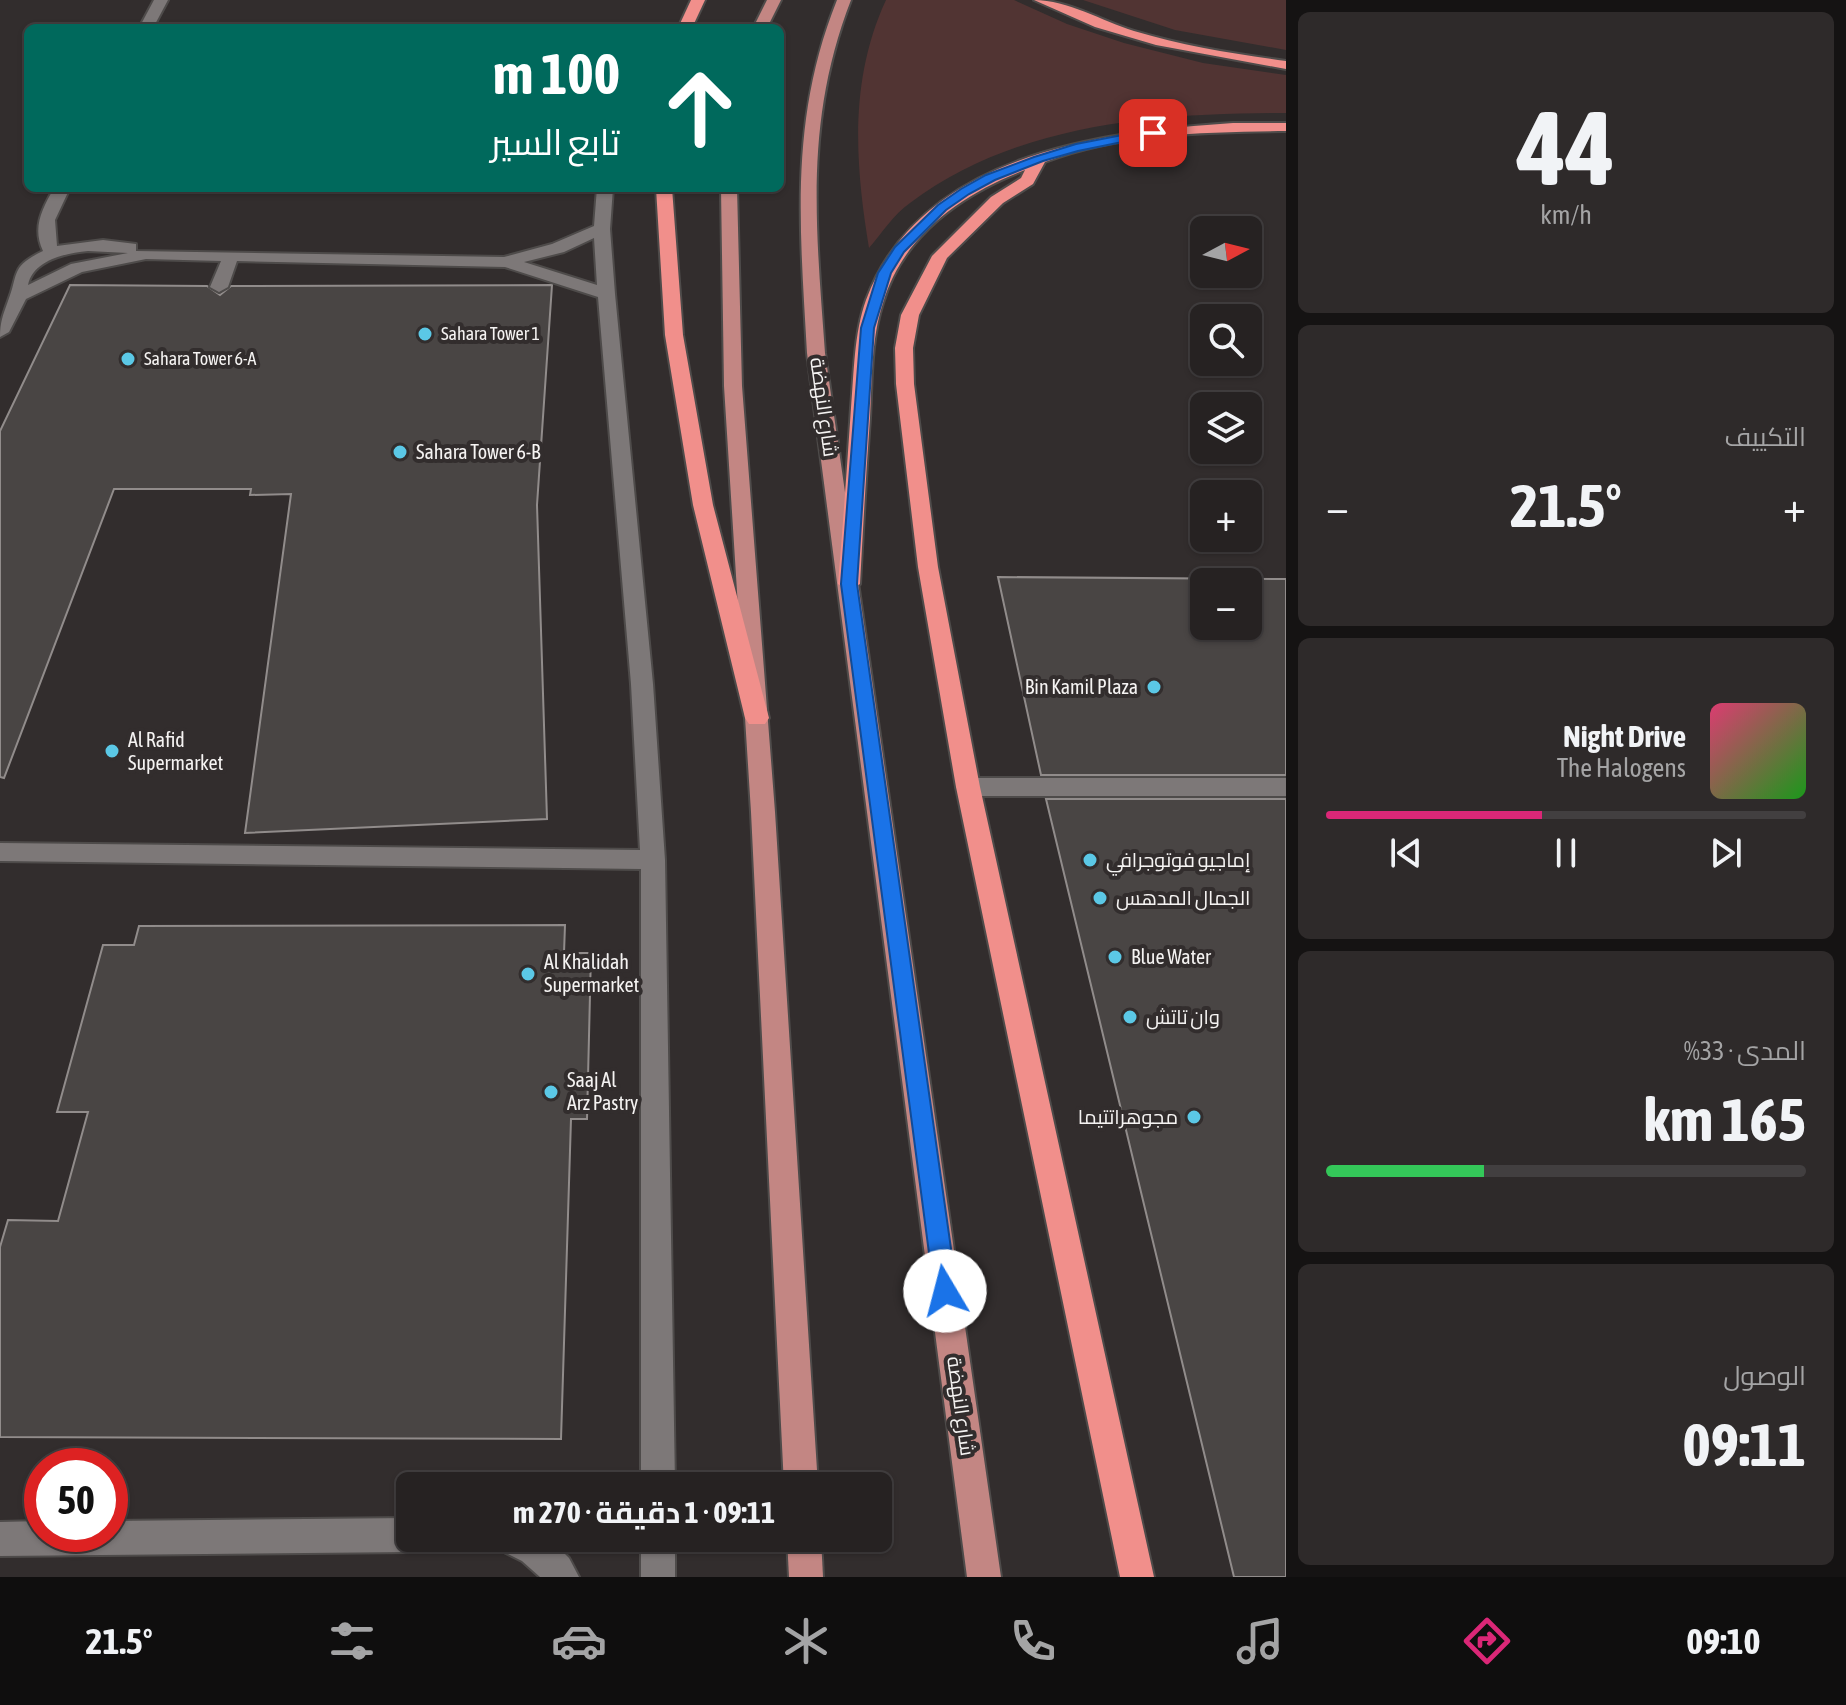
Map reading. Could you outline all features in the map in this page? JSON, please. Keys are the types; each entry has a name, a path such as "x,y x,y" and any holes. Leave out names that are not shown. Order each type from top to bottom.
{"highway":[{"path":"687,24 698,0"},
{"path":"1041,0 1087,20 1156,42 1286,65"},
{"path":"849,584 867,328 884,273 900,249 942,208 990,178 1039,159 1076,148 1153,133 1203,128 1286,127"},
{"path":"1039,159 1027,181 997,200 940,256 910,315 904,348 905,384 928,567 968,787 1137,1577"},
{"path":"664,192 676,351 703,505 757,718"}],"main road":[{"path":"762,24 774,0"},
{"name":"شارع النهضة","path":"844,0 833,23 817,77 808,159 816,353 985,1574"},
{"path":"729,192 727,241 732,352 757,718 800,1472"},
{"path":"805,1552 806,1577"}],"street":[{"path":"148,24 161,0"},
{"path":"52,254 43,238 60,192"},
{"path":"605,192 602,229 606,294 642,684 653,860 658,1472"},
{"path":"506,262 558,248 602,229"},
{"path":"0,332 19,296 21,276 52,254 94,245 115,245 146,254 230,258 506,262 558,276 606,294"},
{"path":"19,296 77,268 146,254"},
{"path":"219,287 230,258"},
{"path":"968,787 1286,787"},
{"path":"0,852 653,860"},
{"path":"0,1539 396,1535"},
{"path":"539,1552 550,1560 562,1577"},
{"path":"658,1552 658,1577"}],"shaded area":[{"path":"886,0 1014,0 1067,24 1124,43 1203,63 1286,75 1286,113 1139,120 1042,139 995,155 951,176 904,207 869,248 858,153 858,122 866,61"},
{"path":"1083,0 1286,0 1286,50 1175,30"}],"building":[{"path":"70,285 207,286 220,295 231,286 552,285 537,505 547,819 245,833 291,494 250,495 251,489 114,489 4,778 0,777 0,431"},
{"name":"Bin Kamil Plaza","path":"998,577 1190,578 1190,640 1262,640 1262,579 1286,579 1286,775 1041,775"},
{"path":"1046,799 1286,799 1286,1577 1234,1577"},
{"path":"565,925 564,953 591,953 587,1119 571,1119 561,1439 0,1437 0,1247 8,1220 58,1221 88,1112 57,1112 103,945 134,945 139,926"}],"place":[{"name":"Sahara Tower 1","path":"425,334"},
{"name":"Sahara Tower 6-A","path":"128,359"},
{"name":"Sahara Tower 6-B","path":"400,452"},
{"name":"Bin Kamil Plaza","path":"1154,687"},
{"name":"Al Rafid Supermarket","path":"112,751"},
{"name":"إماجيو فوتوجرافي","path":"1090,860"},
{"name":"الجمال المدهس","path":"1100,898"},
{"name":"Blue Water","path":"1115,957"},
{"name":"Al Khalidah Supermarket","path":"528,974"},
{"name":"وان تاتش","path":"1130,1017"},
{"name":"Saaj Al Arz Pastry","path":"551,1092"},
{"name":"مجوهراتتيما","path":"1194,1117"}],"route":[{"path":"945,1291 849,584 867,328 884,273 900,249 942,208 965,192 1016,166 1076,148 1153,133"}]}
